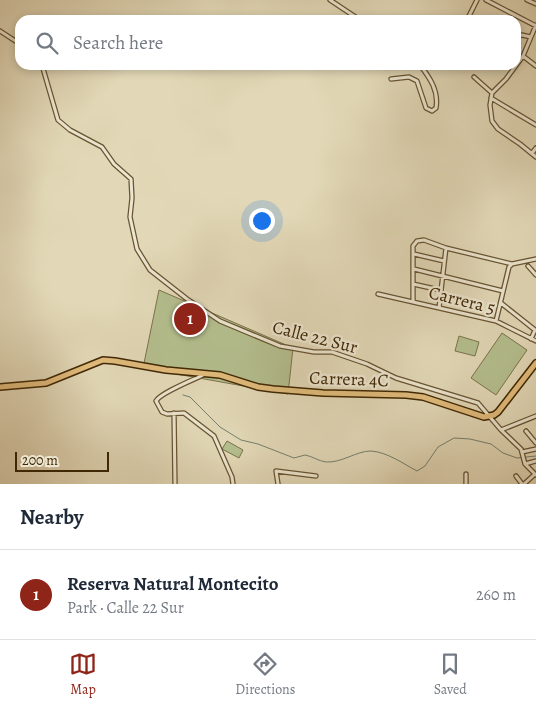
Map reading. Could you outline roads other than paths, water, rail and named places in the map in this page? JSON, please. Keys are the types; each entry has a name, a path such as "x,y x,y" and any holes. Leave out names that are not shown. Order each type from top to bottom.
{"main road":[{"name":"Carrera 4C","path":"0,387 46,383 103,360 166,370 220,375 273,389 423,397 480,416 489,417"},
{"path":"489,417 498,412 536,363"}],"street":[{"path":"330,0 352,15"},
{"path":"470,15 477,0"},
{"path":"486,0 516,15"},
{"path":"527,0 536,4"},
{"path":"521,18 536,25 521,59"},
{"path":"0,30 15,40"},
{"path":"521,35 531,37"},
{"path":"523,56 536,66"},
{"name":"Calle 22 Sur","path":"43,70 58,120 70,130 102,147 114,164 132,179 130,217 137,249 150,270 187,299 220,321 280,346 314,352 332,352 367,364 396,378 478,403 535,475"},
{"path":"391,79 409,77 417,81 426,108 432,110 436,108 438,99 436,89 423,70"},
{"path":"513,70 492,93 492,121 498,129 536,157"},
{"path":"474,77 492,93"},
{"path":"491,98 536,125"},
{"path":"532,153 536,148"},
{"path":"413,302 414,246 417,241 424,240 446,248 512,264 536,259"},
{"path":"439,308 446,248"},
{"path":"414,254 444,261"},
{"path":"496,321 509,268 512,264"},
{"path":"528,266 536,275"},
{"path":"414,269 503,291"},
{"path":"413,284 440,290"},
{"name":"Carrera 5","path":"378,294 496,321 536,341"},
{"path":"501,303 535,330 531,339"},
{"path":"206,373 158,397 156,401 162,412 167,414 184,413 214,436 232,477 232,484"},
{"path":"174,413 174,484"},
{"path":"501,430 536,416"},
{"path":"526,431 536,443"},
{"path":"523,458 536,449"},
{"path":"523,458 536,461"},
{"path":"278,484 276,470 316,476"},
{"path":"466,474 466,484"},
{"path":"516,476 523,484 535,475"}],"waterway":[{"path":"183,395 190,397 220,427 241,440 258,444 294,458 305,455 326,462 332,462 371,451 389,456 417,471 425,466 438,447 454,438 470,439 491,444 503,453 517,458 536,456"}],"place":[{"name":"Reserva Natural Montecito","path":"190,319"}]}
